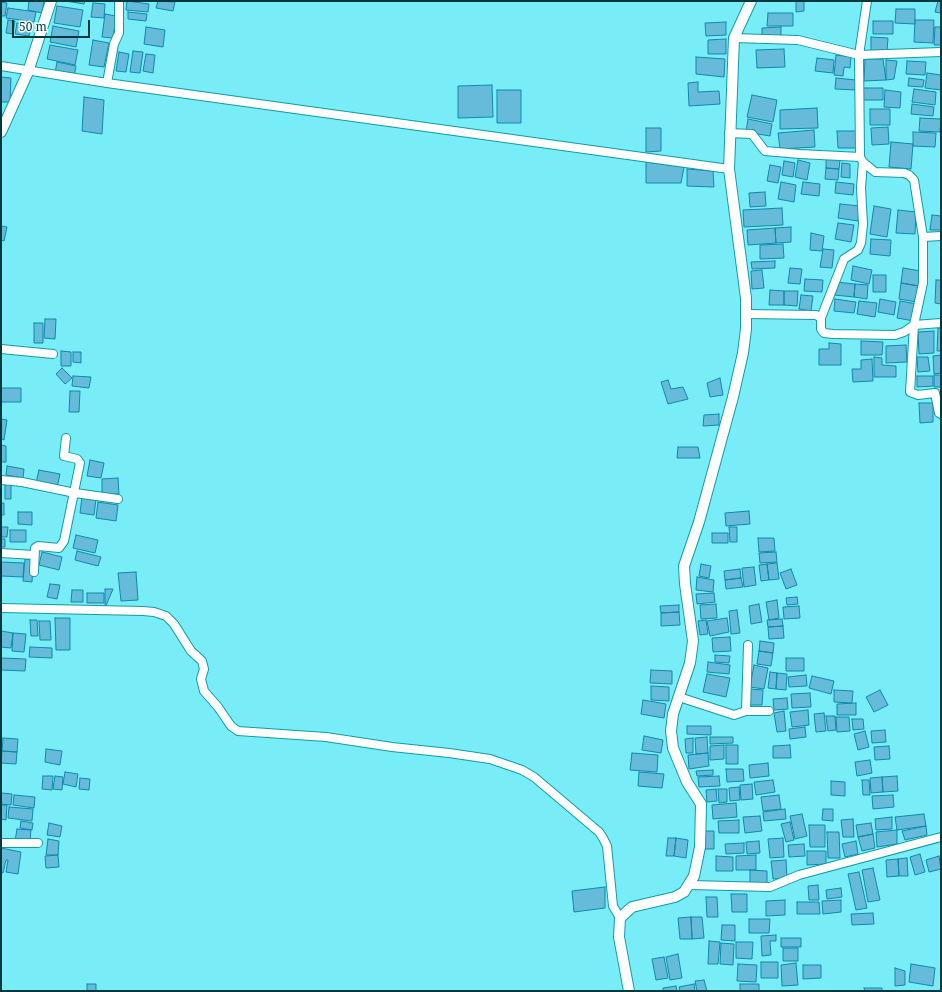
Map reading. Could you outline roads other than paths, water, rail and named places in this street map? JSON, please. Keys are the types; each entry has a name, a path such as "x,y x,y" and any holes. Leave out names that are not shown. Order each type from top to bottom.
{"street":[{"path":"1,132 28,72 51,1"},
{"path":"107,83 114,44 119,33 119,1"},
{"path":"620,918 632,907 675,897 684,892 694,876 700,847 702,812 700,804 687,782 673,748 671,732 673,714 690,663 693,641 684,566 699,522 733,397 743,353 746,314 743,277 729,169 729,133 734,38 751,1"},
{"path":"868,1 859,55 863,224 861,243 858,250 844,259 821,318 821,329 824,333 833,334 895,335 904,332 914,325 941,323"},
{"path":"734,38 798,40 859,55 941,52"},
{"path":"1,66 28,72 729,169"},
{"path":"729,133 752,134 765,151 861,159 875,172 904,173 912,177 923,237 923,283 914,325 910,392 918,395 935,393 939,413 941,414"},
{"path":"923,237 941,236"},
{"path":"746,314 816,315 821,318"},
{"path":"1,349 53,354"},
{"path":"34,572 34,555 36,547 58,549 62,547 75,494 80,463 77,459 64,456 66,438"},
{"path":"1,480 22,482 75,494 118,499"},
{"path":"1,553 34,555"},
{"path":"1,608 143,611 154,612 166,616 174,624 191,651 202,660 204,669 201,679 204,691 218,706 231,726 238,731 326,738 392,748 490,759 522,770 534,777 600,832 604,838 607,846 613,906 620,918 619,937 629,991"},
{"path":"746,711 748,645"},
{"path":"679,697 734,715 746,711 769,711"},
{"path":"690,884 770,887 799,875 941,837"},
{"path":"1,843 38,843"}]}
